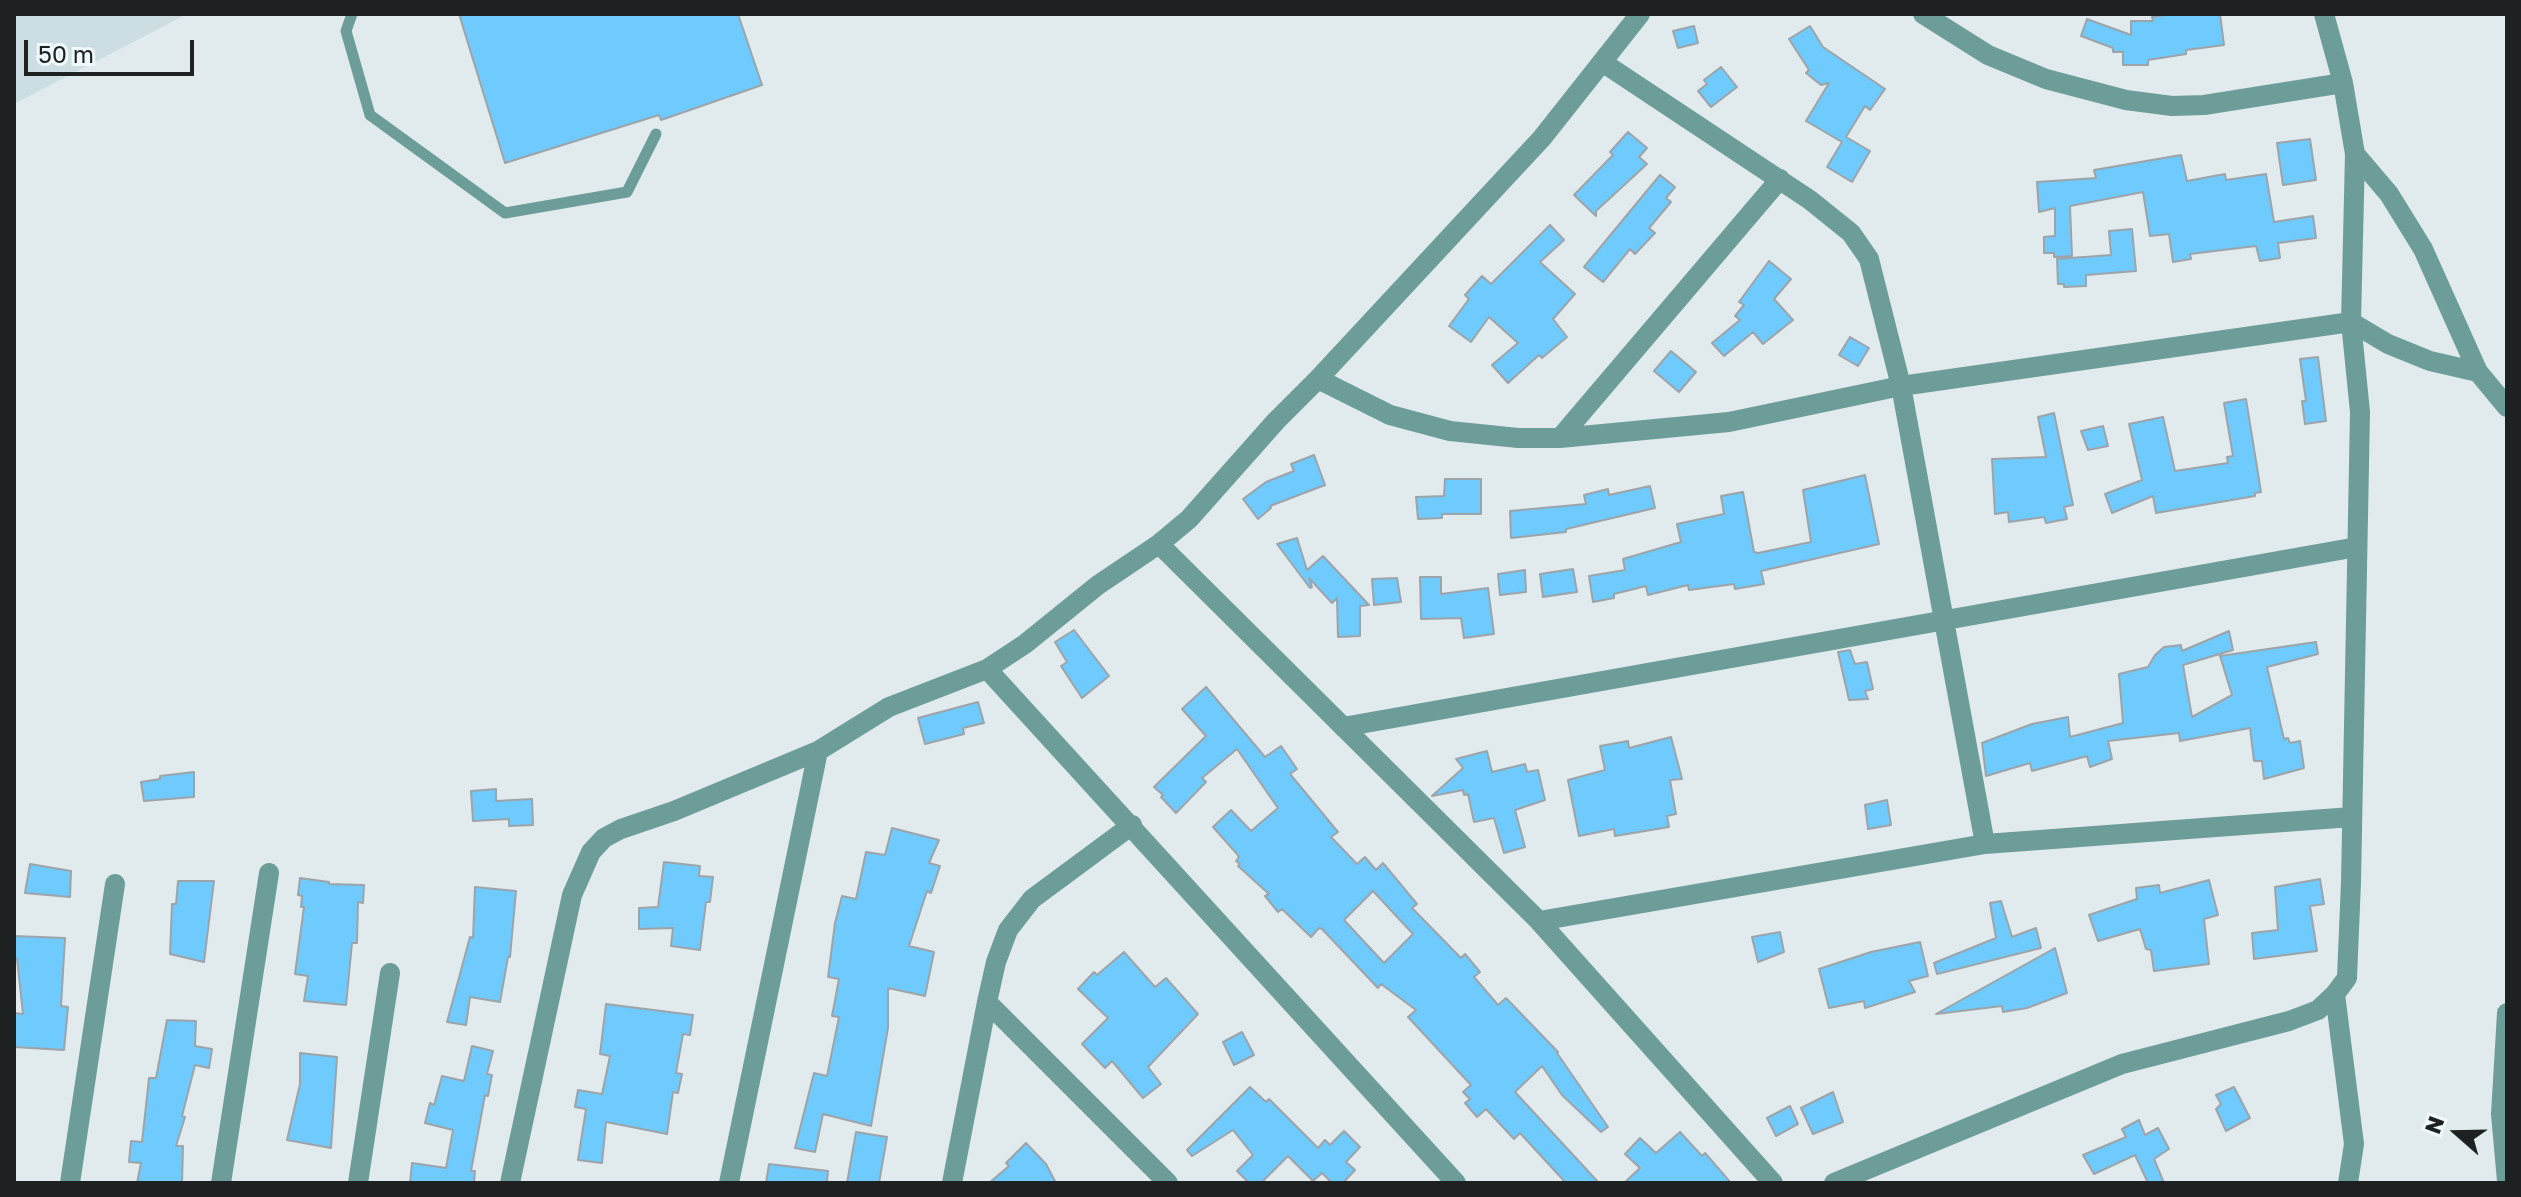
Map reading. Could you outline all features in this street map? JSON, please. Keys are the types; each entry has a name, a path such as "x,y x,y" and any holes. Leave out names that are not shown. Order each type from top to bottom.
{"street":[{"path":"510,1183 572,895 591,852 604,838 818,751 889,707 987,669 1025,644 1098,585 1159,544 1189,519 1276,421 1542,138 1640,14"},
{"path":"1923,14 1988,55 2046,79 2126,100 2172,106 2204,105 2343,83"},
{"path":"1834,1183 2122,1064 2289,1021 2318,1010 2347,978 2360,412 2351,322 2355,154 2343,83 2324,14"},
{"path":"1602,62 1780,179 1860,243 1873,273 1901,386 1985,844"},
{"path":"2355,154 2389,194 2423,249 2478,372 2507,407"},
{"path":"1560,438 1780,179"},
{"path":"1318,379 1390,415 1450,431 1518,438 1560,438 1729,422 1901,386 2351,322 2388,344 2430,361 2478,372"},
{"path":"1159,544 1539,921 1773,1183"},
{"path":"1343,727 2357,547"},
{"path":"987,669 1456,1183"},
{"path":"729,1183 818,751"},
{"path":"1539,921 1985,844 2352,817"},
{"path":"952,1183 1001,944 1017,914 1032,899 1132,825"},
{"path":"221,1183 269,873"},
{"path":"70,1183 115,884"},
{"path":"358,1183 390,973"},
{"path":"2335,994 2354,1144 2348,1183"},
{"path":"987,1002 1168,1183"},
{"path":"2507,1013 2501,1114 2507,1181"}],"lane":[{"path":"352,14 346,31 370,115 505,213 627,192 656,134"}],"shaded area":[{"path":"14,14 187,14 14,104"}],"building":[{"path":"459,14 738,14 762,85 661,120 659,115 505,163"},
{"path":"2220,14 2224,45 2186,50 2186,54 2148,60 2148,65 2123,65 2123,52 2113,52 2113,48 2081,36 2087,19 2131,35 2131,21 2153,21 2152,17"},
{"path":"1694,26 1698,43 1678,48 1673,31"},
{"path":"1810,26 1823,47 1885,89 1870,110 1865,106 1846,137 1870,151 1852,182 1827,167 1842,142 1806,121 1829,83 1821,85 1806,73 1809,70 1789,39"},
{"path":"1721,67 1737,87 1711,107 1698,91 1707,84 1704,80"},
{"path":"1628,132 1647,148 1639,157 1647,164 1596,211 1596,216 1574,195 1613,155 1610,152"},
{"path":"2310,139 2316,180 2283,185 2277,143"},
{"path":"2181,155 2187,181 2225,174 2226,180 2266,174 2274,222 2313,216 2316,238 2278,243 2280,258 2260,261 2256,246 2190,254 2191,259 2173,262 2169,234 2150,236 2143,192 2070,206 2072,256 2054,257 2054,253 2044,253 2044,237 2055,236 2055,208 2039,212 2037,182 2096,178 2094,170"},
{"path":"1660,175 1675,187 1666,198 1671,202 1649,228 1655,233 1635,254 1630,249 1603,282 1584,267"},
{"path":"1550,225 1564,240 1540,262 1575,294 1553,319 1567,337 1542,358 1539,355 1508,383 1492,365 1518,343 1489,317 1471,342 1449,326 1469,299 1465,295 1482,276 1491,284"},
{"path":"2132,229 2136,271 2086,275 2086,286 2064,287 2064,284 2058,284 2057,259 2111,255 2109,231"},
{"path":"1769,261 1791,279 1774,299 1793,320 1763,344 1753,332 1724,356 1712,343 1740,320 1735,316 1744,305 1739,302"},
{"path":"1850,337 1869,348 1858,366 1839,355"},
{"path":"1671,351 1696,372 1679,392 1654,371"},
{"path":"2318,357 2326,421 2305,424 2302,401 2306,401 2300,359"},
{"path":"2246,399 2261,492 2255,493 2255,496 2156,513 2153,496 2112,513 2105,494 2142,480 2129,424 2163,417 2175,471 2228,463 2227,457 2233,456 2224,403"},
{"path":"2054,413 2073,505 2064,507 2067,519 2046,523 2044,517 2009,522 2008,512 1995,514 1992,459 2046,457 2038,417"},
{"path":"2103,426 2108,446 2088,450 2081,431"},
{"path":"1314,455 1325,485 1270,506 1258,519 1243,499 1266,482 1294,471 1291,464"},
{"path":"1865,475 1879,544 1761,571 1764,584 1735,589 1734,584 1689,590 1688,585 1648,595 1646,586 1593,602 1589,576 1625,570 1623,559 1681,542 1677,524 1724,514 1721,496 1743,492 1754,552 1758,553 1811,542 1803,490"},
{"path":"1445,479 1481,479 1481,514 1442,514 1442,518 1418,519 1416,497 1444,496"},
{"path":"1650,486 1655,508 1566,529 1566,532 1511,538 1510,511 1586,504 1584,495 1608,489 1609,495"},
{"path":"1297,538 1307,570 1323,556 1369,605 1360,606 1360,636 1338,637 1337,598 1332,603 1309,578 1310,588 1277,544"},
{"path":"1573,569 1577,592 1543,597 1540,574"},
{"path":"1525,570 1526,592 1500,595 1498,574"},
{"path":"1420,577 1441,577 1441,594 1488,588 1494,634 1464,638 1461,618 1421,619"},
{"path":"1397,578 1401,602 1374,605 1372,579"},
{"path":"1074,630 1109,676 1082,698 1061,666 1067,662 1055,642"},
{"path":"2229,631 2233,650 2183,665 2192,717 2232,695 2220,656 2316,642 2318,654 2267,667 2284,739 2288,738 2290,743 2300,741 2304,768 2264,779 2262,761 2254,761 2250,728 2180,741 2179,733 2108,741 2112,759 2090,767 2087,756 2032,771 2030,763 1986,776 1982,743 2032,724 2068,717 2070,737 2123,723 2119,674 2148,667 2164,647 2181,645 2182,651"},
{"path":"1850,650 1855,664 1867,662 1873,689 1865,691 1868,699 1849,700 1838,652"},
{"path":"1206,687 1265,757 1281,746 1297,769 1290,774 1338,832 1331,837 1357,864 1365,857 1376,870 1383,863 1417,904 1412,908 1461,958 1465,954 1480,972 1474,977 1498,1005 1506,998 1558,1052 1608,1127 1601,1132 1562,1095 1542,1066 1515,1092 1599,1183 1566,1183 1520,1133 1514,1139 1486,1109 1477,1117 1465,1103 1470,1099 1463,1092 1471,1085 1408,1017 1416,1010 1381,984 1378,988 1322,929 1319,928 1311,937 1282,909 1278,912 1265,896 1269,894 1238,866 1240,864 1236,861 1239,857 1213,827 1231,810 1251,831 1278,808 1237,749 1202,778 1206,782 1176,813 1161,797 1163,795 1154,787 1206,736 1182,709","holes":["1373,891 1413,934 1384,963 1344,920"]},
{"path":"978,702 984,723 963,728 964,734 925,744 918,718"},
{"path":"1671,737 1682,779 1670,780 1676,814 1667,816 1669,827 1615,836 1614,829 1579,836 1568,780 1605,770 1600,746 1628,741 1629,748"},
{"path":"1487,751 1492,772 1525,764 1527,772 1538,770 1545,800 1515,810 1525,847 1504,853 1494,818 1474,822 1468,794 1464,795 1463,790 1432,796 1463,768 1456,759"},
{"path":"194,772 194,797 144,801 141,782"},
{"path":"496,789 496,801 532,799 533,825 509,826 509,819 473,821 471,791"},
{"path":"1887,800 1891,825 1868,829 1865,805"},
{"path":"892,828 939,840 929,863 940,866 931,893 927,891 909,946 934,952 925,996 888,988 888,1028 871,1126 823,1114 815,1152 795,1148 814,1073 827,1076 839,1017 832,1016 839,979 828,977 842,896 856,899 866,852 885,855"},
{"path":"664,862 700,866 699,876 713,877 710,902 706,902 700,950 671,946 673,928 639,929 639,908 658,907"},
{"path":"30,864 71,871 70,897 25,893"},
{"path":"300,878 329,884 364,885 363,903 358,902 357,943 352,943 346,1005 304,1001 308,976 295,974 304,907 301,907 302,896 298,895"},
{"path":"2320,879 2324,904 2310,906 2317,951 2254,959 2252,933 2278,930 2275,887"},
{"path":"2209,880 2218,915 2204,919 2209,964 2154,971 2151,950 2146,949 2140,929 2098,941 2089,915 2137,899 2136,888 2159,885 2160,893"},
{"path":"178,881 214,881 204,962 170,954 172,904 176,904"},
{"path":"475,887 516,891 510,957 500,1002 470,997 466,1025 447,1022 470,937 473,938"},
{"path":"2001,901 2012,937 2036,928 2041,948 1937,974 1934,963 1996,938 1990,903"},
{"path":"1780,932 1784,952 1758,962 1752,937"},
{"path":"15,936 65,938 61,1006 68,1007 64,1050 14,1047 14,1013 23,1014 17,959 14,958"},
{"path":"1920,942 1928,976 1909,981 1915,992 1865,1008 1864,1001 1829,1008 1819,969 1871,952"},
{"path":"2055,948 2067,993 2027,1008 2003,1012 2002,1006 1936,1014"},
{"path":"1124,952 1155,987 1166,978 1198,1014 1148,1067 1161,1084 1143,1098 1112,1061 1105,1068 1082,1044 1108,1018 1078,989 1094,972 1097,975"},
{"path":"606,1004 693,1015 690,1035 683,1034 676,1073 682,1074 678,1093 673,1092 667,1134 606,1122 602,1163 578,1160 586,1109 575,1107 578,1090 602,1094 610,1056 600,1054"},
{"path":"167,1020 196,1021 195,1046 212,1049 209,1068 195,1065 182,1116 185,1117 176,1146 183,1146 182,1183 137,1183 141,1163 129,1162 131,1141 142,1142 149,1078 156,1078"},
{"path":"1242,1032 1254,1055 1234,1065 1223,1042"},
{"path":"472,1046 493,1051 487,1074 492,1075 488,1096 485,1095 471,1171 475,1171 474,1183 410,1183 412,1163 446,1168 453,1130 425,1123 442,1076 464,1081"},
{"path":"300,1053 337,1057 331,1148 287,1140 300,1084"},
{"path":"1250,1087 1266,1102 1269,1099 1318,1148 1325,1140 1330,1145 1344,1131 1360,1147 1346,1162 1355,1170 1343,1183 1332,1183 1322,1173 1313,1181 1288,1156 1261,1183 1249,1183 1237,1171 1253,1155 1233,1130 1192,1156 1187,1150"},
{"path":"2234,1087 2250,1118 2226,1131 2216,1109 2221,1104 2216,1095"},
{"path":"1833,1092 1843,1122 1813,1134 1801,1108"},
{"path":"1790,1106 1798,1124 1776,1136 1767,1118"},
{"path":"2139,1120 2145,1135 2158,1128 2169,1149 2154,1159 2164,1183 2148,1183 2135,1155 2094,1174 2083,1155 2126,1137 2122,1129"},
{"path":"856,1132 887,1137 879,1183 847,1183"},
{"path":"1680,1132 1702,1156 1705,1153 1731,1183 1624,1183 1640,1168 1625,1154 1640,1138 1656,1153"},
{"path":"1026,1143 1046,1164 1056,1183 989,1183 1009,1166 1006,1163"},
{"path":"769,1164 828,1171 827,1183 766,1183"}]}
